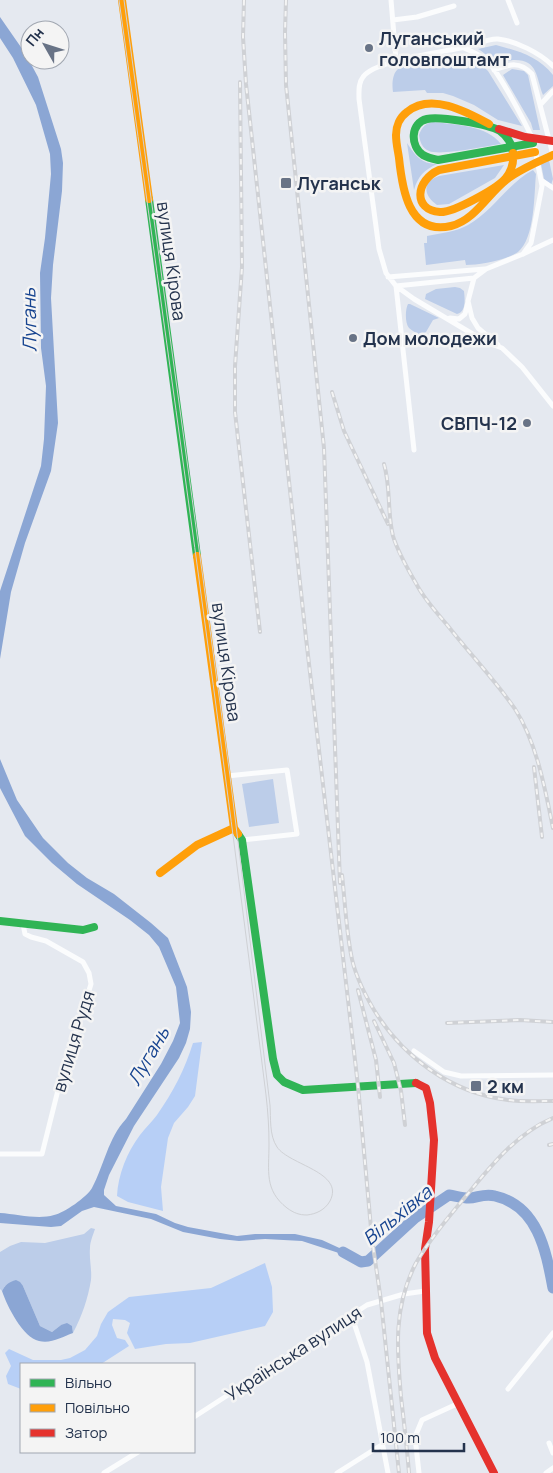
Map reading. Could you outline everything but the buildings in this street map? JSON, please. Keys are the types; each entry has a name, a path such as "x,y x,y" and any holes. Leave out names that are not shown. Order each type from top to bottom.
{"street":[{"name":"вулиця Кірова","path":"122,0 234,828 242,840 273,1059 277,1074 284,1082 303,1090 416,1083 426,1088 430,1103 434,1140 426,1249 425,1291"},
{"path":"391,0 396,60"},
{"path":"508,0 517,23"},
{"path":"393,20 418,17 454,6"},
{"path":"502,348 486,342 414,299 396,286 388,277 379,250 359,99 359,86 363,76 396,60 497,39 534,52 553,66"},
{"path":"464,47 486,60 494,70 526,124 536,152 542,186 531,243 523,254"},
{"path":"494,70 507,65 525,66 532,74 553,155 534,163 450,211 436,212 425,205 420,193 423,180 433,172 536,152"},
{"path":"541,104 553,91"},
{"path":"420,105 444,105 460,109 494,128 506,136 513,151 512,165 503,181 475,212 461,222 438,227 422,221 410,209 406,198 396,135 396,127 405,112 420,105"},
{"path":"533,143 438,160 424,157 415,147 413,140 416,128 425,119 438,117 553,141"},
{"path":"541,180 553,188"},
{"path":"396,286 474,278 486,269 553,240"},
{"path":"388,277 486,269"},
{"path":"447,318 459,319 465,314 474,278"},
{"path":"396,286 414,450"},
{"path":"468,301 472,318 478,328 522,367 553,406"},
{"path":"227,776 287,770 297,834 242,840"},
{"path":"160,874 198,846 234,828"},
{"path":"0,921 83,930 94,928"},
{"name":"вулиця Рудя","path":"0,1154 42,1154 58,1090 91,984 89,972 83,962 46,941 32,938 25,934 23,924"},
{"path":"414,1051 444,1072 461,1076 553,1075"},
{"path":"425,1291 427,1333 434,1358 494,1473"},
{"name":"Українська вулиця","path":"195,1416 367,1305 404,1294 425,1291"},
{"path":"351,1314 367,1362 388,1473"},
{"path":"508,1389 553,1333"},
{"path":"418,1473 415,1437 422,1420 457,1404"},
{"path":"337,1473 383,1444"},
{"path":"549,1444 553,1453"},
{"path":"104,1473 136,1453"},
{"path":"546,1473 553,1468"}],"shaded area":[{"path":"0,17 20,46 20,70 34,70 38,77 61,149 63,163 51,298 58,423 51,471 25,543 11,592 0,659 0,591 41,466 44,439 46,386 41,348 40,273 51,174 50,154 36,105 13,58 0,38"},
{"path":"496,45 520,52 541,63 553,75 553,86 543,95 532,66 521,60 497,62 478,49"},
{"path":"462,55 475,59 488,71 522,126 498,120 474,105 443,93 427,93 425,90 393,92 394,75 402,67 438,58"},
{"path":"512,69 524,71 528,75 540,130 533,130 531,123 503,75"},
{"path":"434,122 479,129 488,133 501,144 453,152 429,151 422,144 419,135 424,126"},
{"path":"407,143 423,161 437,164 422,174 414,190"},
{"path":"549,160 553,179 551,185 544,179 541,164"},
{"path":"504,165 495,178 449,204 437,205 427,193 427,185 439,176"},
{"path":"533,170 536,174 531,227 524,245 518,252 500,260 478,264 466,265 465,260 426,265 424,243 427,243 427,236 453,231 468,225 485,212 516,182"},
{"path":"455,287 464,291 465,302 460,313 457,314 425,299 426,294 436,289"},
{"path":"408,304 439,318 433,320 426,332 420,335 408,326 406,310"},
{"path":"0,759 17,800 43,838 68,863 87,878 114,894 168,938 187,987 191,1012 190,1029 186,1043 179,1058 134,1126 109,1175 104,1195 116,1206 156,1214 188,1227 237,1236 295,1234 322,1240 359,1257 356,1261 348,1256 302,1241 265,1239 239,1241 220,1239 183,1232 151,1219 94,1207 82,1211 61,1226 0,1223 0,1213 41,1217 58,1214 75,1204 89,1192 115,1135 161,1064 180,1023 176,987 159,947 149,935 130,920 77,884 52,863 25,836 0,788"},
{"path":"273,779 279,823 249,827 242,784"},
{"path":"202,1042 195,1096 174,1123 168,1138 161,1187 163,1211 128,1202 117,1196 121,1172 127,1156 142,1132 157,1115 168,1098 178,1080 193,1043"},
{"path":"91,1228 95,1229 90,1246 91,1280 82,1314 73,1333 72,1326 61,1325 52,1332 40,1326 23,1286 5,1286 2,1291 0,1289 0,1252 21,1242 45,1243 84,1234"},
{"path":"265,1263 272,1287 273,1312 265,1326 190,1343 166,1344 135,1349 127,1333 130,1323 125,1320 113,1319 112,1325 117,1338 125,1340 129,1346 103,1363 20,1363 20,1389 8,1384 6,1376 11,1366 5,1353 9,1349 33,1360 61,1360 70,1358 85,1350 97,1336 108,1312 129,1297 211,1288"},
{"path":"16,1280 23,1286 40,1326 52,1332 67,1323 72,1326 73,1333 48,1342 33,1339 27,1334 12,1313 2,1291 4,1287"}],"waterway":[{"name":"Вільхівка","path":"343,1252 361,1262 368,1261 415,1218 449,1195 469,1198 491,1195 510,1201 521,1209 530,1220 538,1232 543,1245 553,1288"}],"tram line":[{"path":"119,0 195,548 249,958 267,1108 269,1179 274,1194 287,1208 301,1215 307,1215 317,1213 326,1207 333,1191 330,1183 323,1176 283,1153 274,1142 272,1132 230,776 124,0"}],"railway":[{"path":"244,0 243,37 246,84 306,638 358,1086 372,1239 381,1301 399,1473"},
{"path":"286,0 286,85 324,448 340,883"},
{"path":"240,82 242,267 235,366 235,412 260,632"},
{"path":"332,392 344,431 388,524"},
{"path":"384,464 388,482 391,527 401,555 425,597 499,688 523,722 535,751 553,828"},
{"path":"534,767 542,837"},
{"path":"342,875 348,934 354,968 374,1010 399,1043 431,1070 467,1090 508,1100 553,1101"},
{"path":"358,990 376,1060 380,1097"},
{"path":"447,1023 520,1020 553,1022"},
{"path":"374,1021 394,1063 401,1091 405,1125"},
{"path":"409,1473 398,1362 400,1312 409,1279 416,1263 435,1235 489,1169 529,1131 553,1118"},
{"path":"549,1145 553,1144"}],"traffic: fast":[{"path":"513,153 512,150 512,146 500,131 475,123 433,118 421,121 415,130 414,141 419,151 425,156 438,160 533,143"},
{"path":"149,199 197,556"},
{"path":"238,834 242,840 273,1059 277,1075 284,1082 303,1090 416,1083"},
{"path":"0,921 83,930 94,927"}],"traffic: slow":[{"path":"122,0 149,199"},
{"path":"489,124 460,110 438,104 417,106 400,119 396,138 405,195 416,217 425,224 437,227 460,223 511,176 553,155"},
{"path":"513,153 513,156 513,160 512,167 505,179 493,189 474,200 454,209 440,212 431,210 421,200 420,194 426,180 439,170 535,152"},
{"path":"197,556 234,828 238,834"},
{"path":"160,873 197,845 234,828"}],"traffic: jam":[{"path":"499,129 525,137 553,141"},
{"path":"416,1083 426,1088 430,1103 434,1140 429,1222 425,1249 427,1333 435,1358 494,1473"}],"place":[{"name":"Луганський головпоштамт","path":"369,48"},
{"name":"Луганськ","path":"286,183"},
{"name":"Дом молодежи","path":"353,338"},
{"name":"СВПЧ-12","path":"527,423"},
{"name":"2 км","path":"476,1086"}],"water label":[{"name":"Лугань","path":"29,320"},
{"name":"Лугань","path":"148,1056"}]}
